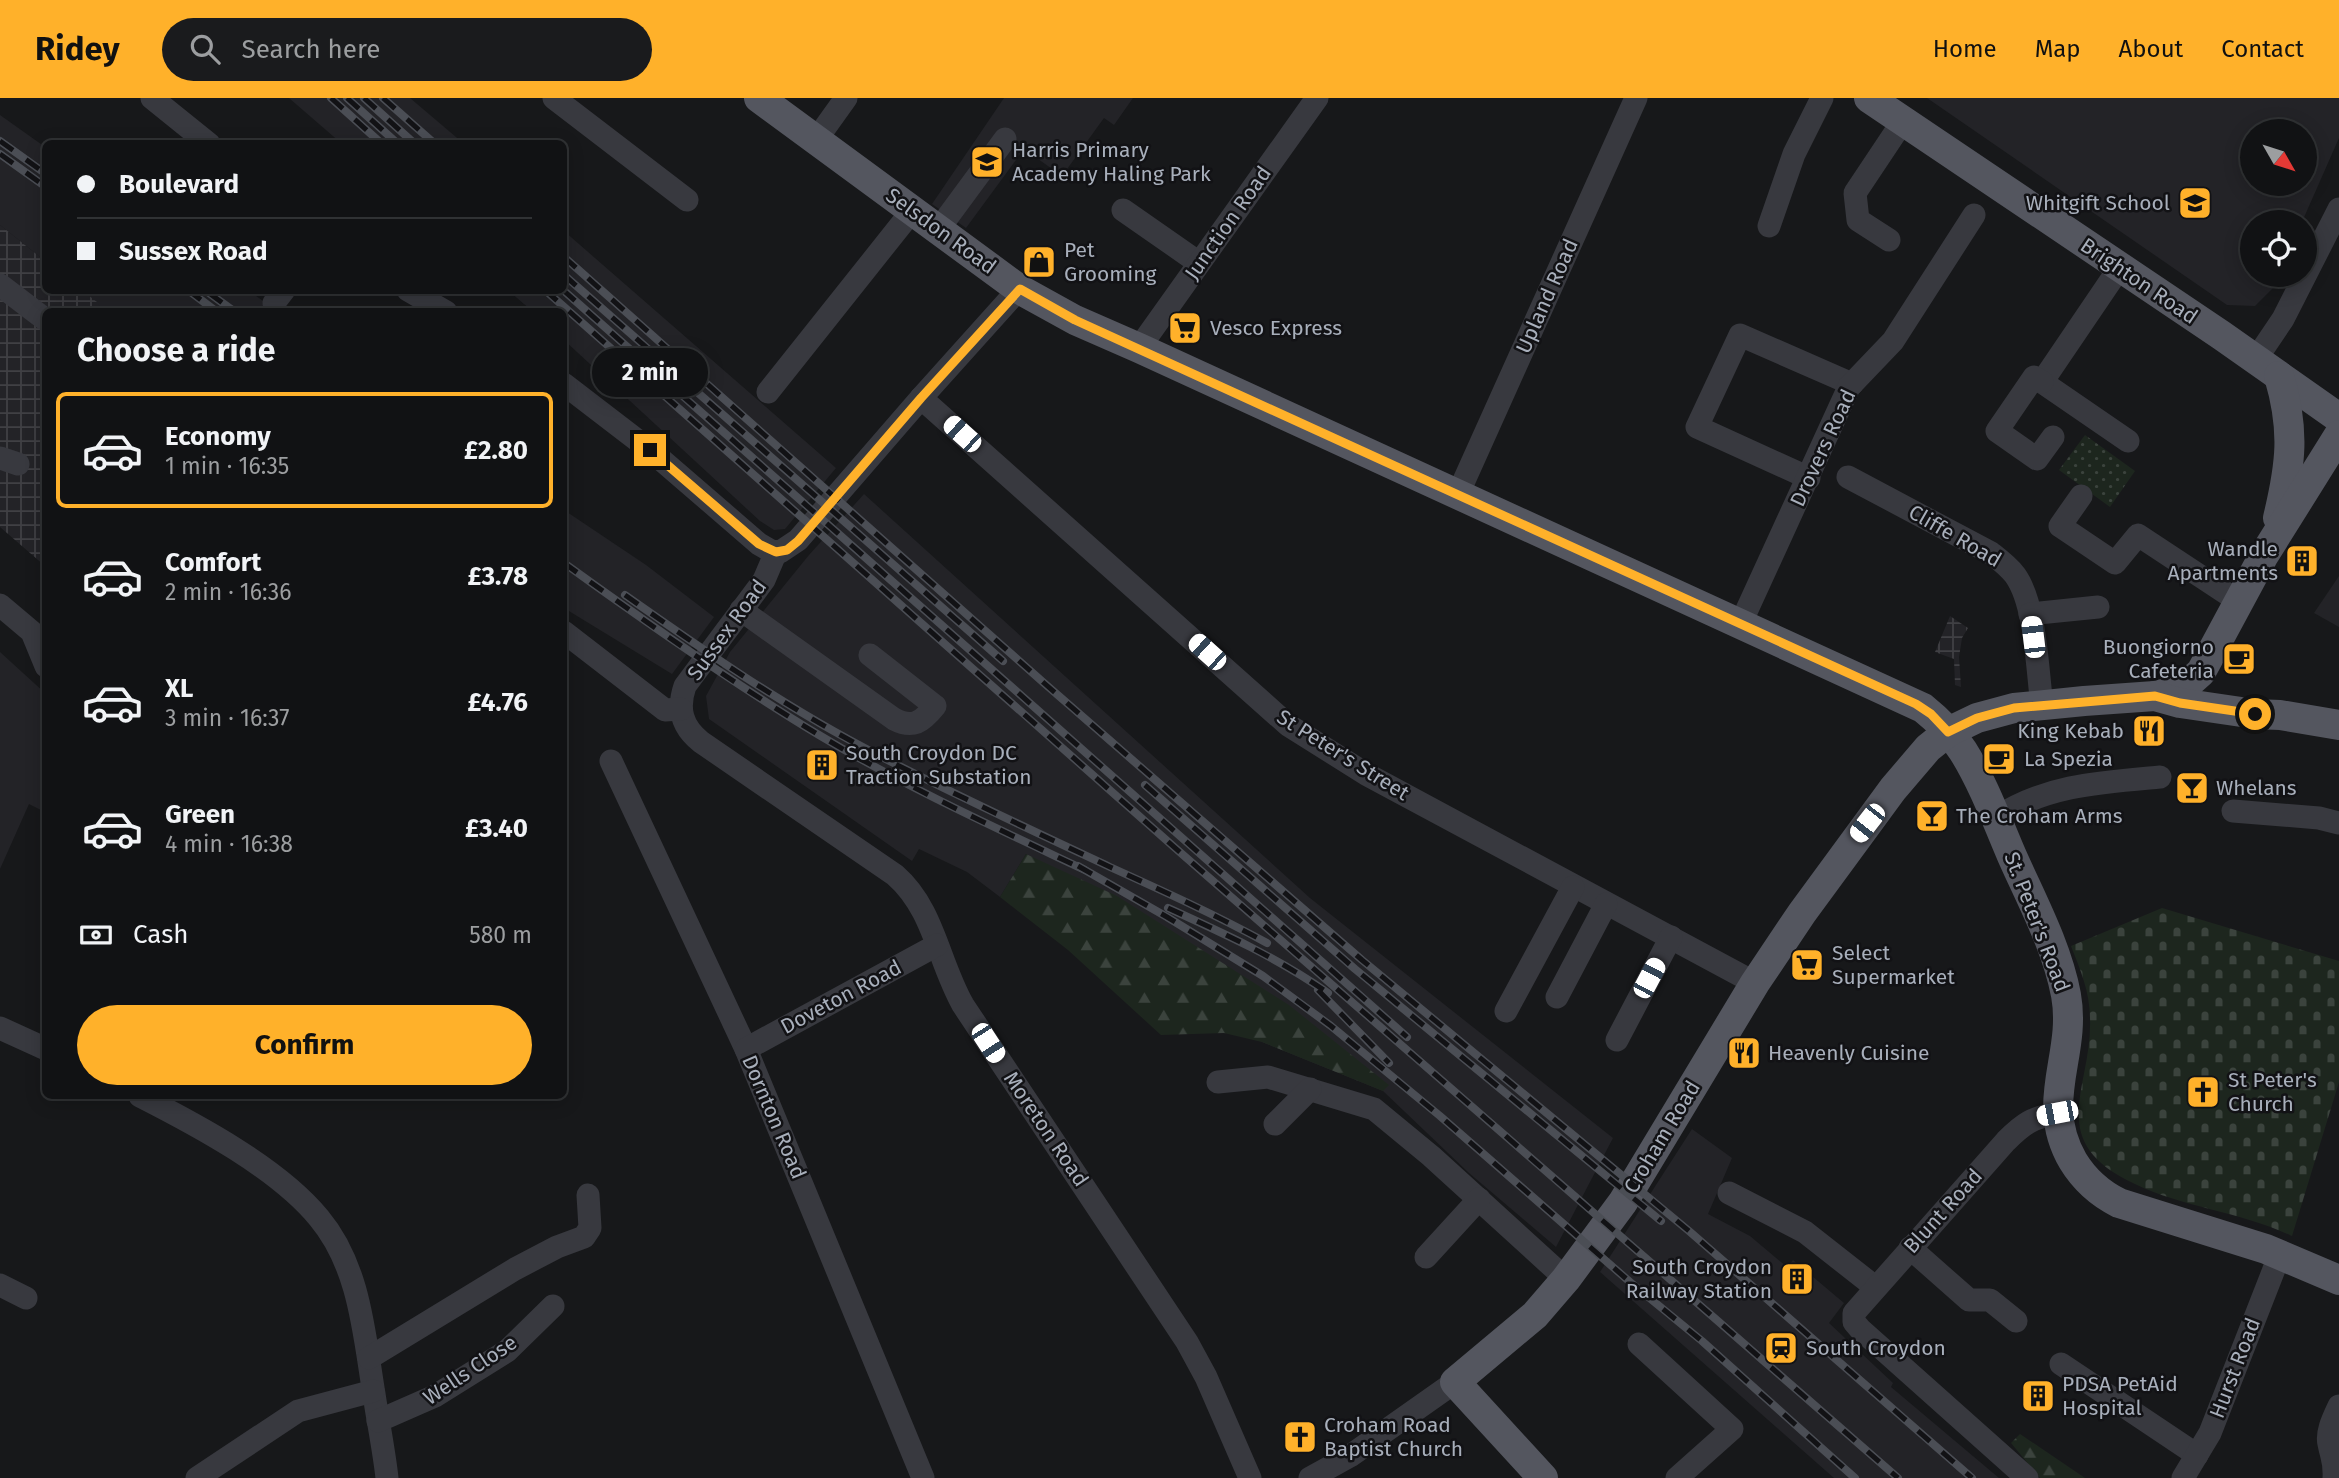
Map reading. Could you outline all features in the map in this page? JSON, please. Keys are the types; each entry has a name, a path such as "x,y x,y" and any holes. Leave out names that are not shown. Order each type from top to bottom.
{"main road":[{"name":"Selsdon Road","path":"759,98 1020,289 1075,320 1916,704 1931,714 1948,732"},
{"name":"Brighton Road","path":"1869,98 2339,418"},
{"path":"2267,368 2287,406 2291,446 2281,507 2268,549"},
{"path":"1948,732 1996,712 2042,705 2155,696 2182,689 2195,680 2206,665 2268,549 2339,435"},
{"path":"2195,680 2280,715"},
{"path":"2155,696 2180,703 2339,725"},
{"name":"St. Peter's Road","path":"1948,732 1968,761 1996,818 2053,951 2066,994 2068,1027 2057,1113 2059,1128 2072,1158 2086,1178 2105,1195 2138,1210 2280,1254 2339,1280"},
{"name":"Croham Road","path":"1455,1382 1535,1315 1566,1279 1623,1202 1755,983 1854,840 1919,758 1948,732"},
{"path":"1455,1382 1543,1478"}],"street":[{"path":"152,98 204,140"},
{"path":"816,140 846,98"},
{"name":"Junction Road","path":"1139,348 1317,98"},
{"name":"Upland Road","path":"1458,494 1636,98"},
{"path":"1769,226 1794,154 1822,98"},
{"path":"569,103 687,200"},
{"path":"1889,240 1858,220 1855,193 1903,121"},
{"path":"938,230 1005,139"},
{"path":"2267,368 2283,319 2339,209"},
{"path":"1124,210 1199,263"},
{"path":"768,393 912,211"},
{"name":"Drovers Road","path":"1740,625 1853,384 1893,341 1974,215"},
{"path":"2042,382 2120,267"},
{"path":"0,285 42,317"},
{"path":"776,552 787,550 798,541 921,398 1020,289"},
{"path":"415,294 439,308"},
{"path":"1809,478 1697,427 1707,404 1740,335 1853,384"},
{"path":"2053,437 2037,459 1997,431 2034,377 2127,441"},
{"name":"Sussex Road","path":"567,386 631,434 751,537 765,548 776,552 768,574 689,680 682,694 681,709"},
{"name":"St Peter's Street","path":"921,398 1288,725 1366,774 1755,983"},
{"name":"Cliffe Road","path":"1848,477 1991,553 2016,576 2025,593 2031,614 2042,705"},
{"path":"2081,496 2060,526 2115,563 2138,535 2238,601"},
{"path":"0,605 32,632 42,656"},
{"path":"2031,614 2098,607"},
{"path":"741,610 894,719 909,725 922,721 935,706 870,655"},
{"path":"567,634 665,710 681,709"},
{"name":"Moreton Road","path":"681,709 684,723 696,737 895,875 911,889 920,902 948,978 963,1005 1187,1342 1206,1377 1250,1478"},
{"name":"Dornton Road","path":"611,761 746,1049 923,1478"},
{"path":"1996,818 2009,809 2052,791 2098,782 2160,777"},
{"path":"2233,811 2319,818 2339,823"},
{"path":"1506,1011 1573,887"},
{"path":"1557,997 1605,904"},
{"name":"Doveton Road","path":"746,1049 933,936"},
{"path":"1617,1040 1671,937"},
{"path":"0,1028 42,1047"},
{"path":"1219,1082 1268,1077 1374,1109 1479,1199 1566,1279"},
{"path":"1275,1124 1310,1089"},
{"path":"145,1099 236,1150 286,1186 319,1218 334,1239 353,1284 366,1334 387,1478"},
{"name":"Blunt Road","path":"2026,1478 1860,1329 1854,1322 1854,1313 2023,1124 2036,1117 2057,1113"},
{"path":"1729,1193 1805,1232 1875,1287"},
{"path":"369,1358 515,1269 557,1247 584,1237 590,1228 588,1195"},
{"path":"1426,1257 1479,1199"},
{"path":"1910,1248 1969,1300 1990,1300 2016,1321"},
{"name":"Hurst Road","path":"2183,1478 2210,1433 2280,1254"},
{"path":"0,1284 26,1298"},
{"name":"Wells Close","path":"378,1421 435,1396 507,1352 553,1306"},
{"path":"1639,1344 1732,1429 1677,1478"},
{"path":"2061,1364 2197,1455"},
{"name":"Croham Road","path":"1310,1478 1350,1456 1455,1382"},
{"path":"197,1478 298,1411 373,1391"},
{"path":"2334,1478 2335,1462 2328,1442 2331,1422 2339,1406"}],"shaded area":[{"path":"289,98 410,98 459,140 338,140"},
{"name":"Harris Primary Academy Haling Park","path":"1004,98 1133,98 1114,125 1104,118 1062,176 1024,149 966,228 932,204"},
{"name":"Whitgift School","path":"1927,98 2339,98 2339,138 2317,188 2317,119 2240,119 2240,196 2313,196 2307,210 2240,210 2240,287 2273,287 2255,306 2227,305"},
{"path":"0,115 42,145 42,259 0,225"},
{"path":"0,225 42,259 42,294 87,294 101,308 42,308 42,563 0,527"},
{"path":"567,234 836,468 785,529 774,530 760,521 567,343 567,308 529,308 512,294 567,294"},
{"path":"87,294 253,294 273,308 101,308"},
{"path":"864,494 1310,898 1613,1138 1556,1247 1469,1173 1383,1091 1262,1042 1026,854 1000,897 967,872 919,849 912,861 709,719 706,696 730,652 809,555"},
{"path":"567,512 646,565 714,617 672,674 567,610"},
{"path":"2339,576 2339,627 2314,613"},
{"path":"1950,616 1968,628 1962,638 1959,657 1961,687 1955,685 1954,659 1935,652"},
{"path":"0,652 42,690 42,810 29,804 0,869"},
{"path":"1692,1129 1732,1158 1708,1214 1750,1236 1787,1267 1793,1260 1844,1303 1829,1323 1893,1383 1891,1387 1999,1478 1834,1478 1600,1272"}],"green space":[{"path":"2085,435 2135,471 2110,507 2059,470"},
{"path":"1026,854 1117,896 1289,1005 1389,1085 1383,1091 1262,1042 1224,1033 1161,1035 1068,950 1000,897"},
{"path":"2162,908 2339,961 2339,1082 2292,1236 2135,1184 2106,1167 2089,1150 2081,1131 2079,1111 2089,1043 2090,1008 2084,981 2071,946"},
{"path":"2020,1434 2085,1478 2040,1478 2011,1443"}],"railway":[{"path":"331,98 378,140"},
{"path":"347,98 394,140"},
{"path":"364,98 411,140"},
{"path":"383,98 430,140"},
{"path":"0,141 42,171"},
{"path":"0,154 42,184"},
{"path":"567,260 1044,683 1362,960 1689,1231 1972,1478"},
{"path":"567,278 1003,661"},
{"path":"193,294 212,308"},
{"path":"210,294 230,308"},
{"path":"550,294 565,308"},
{"path":"567,294 1407,1037"},
{"path":"567,309 1182,854 1898,1478"},
{"path":"567,565 690,652 851,754 1085,870"},
{"path":"625,595 748,679 843,737 963,798 1267,943"},
{"path":"1145,785 1355,969 1661,1221"},
{"path":"1078,866 1263,976 1331,1026 1702,1341 1855,1478"},
{"path":"1168,908 1270,957 1328,993"},
{"path":"1318,990 1389,1063"}],"place":[{"name":"Harris Primary Academy Haling Park","path":"987,162"},
{"name":"Whitgift School","path":"2195,203"},
{"name":"Pet Grooming","path":"1039,262"},
{"name":"Vesco Express","path":"1185,328"},
{"name":"Wandle Apartments","path":"2302,561"},
{"name":"Buongiorno Cafeteria","path":"2239,659"},
{"name":"King Kebab","path":"2149,731"},
{"name":"La Spezia","path":"1999,759"},
{"name":"South Croydon DC Traction Substation","path":"822,765"},
{"name":"Whelans","path":"2192,788"},
{"name":"The Croham Arms","path":"1932,816"},
{"name":"Select Supermarket","path":"1807,965"},
{"name":"Heavenly Cuisine","path":"1744,1053"},
{"name":"St Peter's Church","path":"2203,1092"},
{"name":"South Croydon Railway Station","path":"1797,1279"},
{"name":"South Croydon","path":"1781,1348"},
{"name":"PDSA PetAid Hospital","path":"2038,1396"},
{"name":"Croham Road Baptist Church","path":"1300,1437"}],"route":[{"path":"650,450 759,544 771,551 787,550 798,541 921,398 1020,289 1075,320 1916,704 1931,714 1948,732 1977,718 2014,708 2155,696 2180,703 2255,714"}]}
